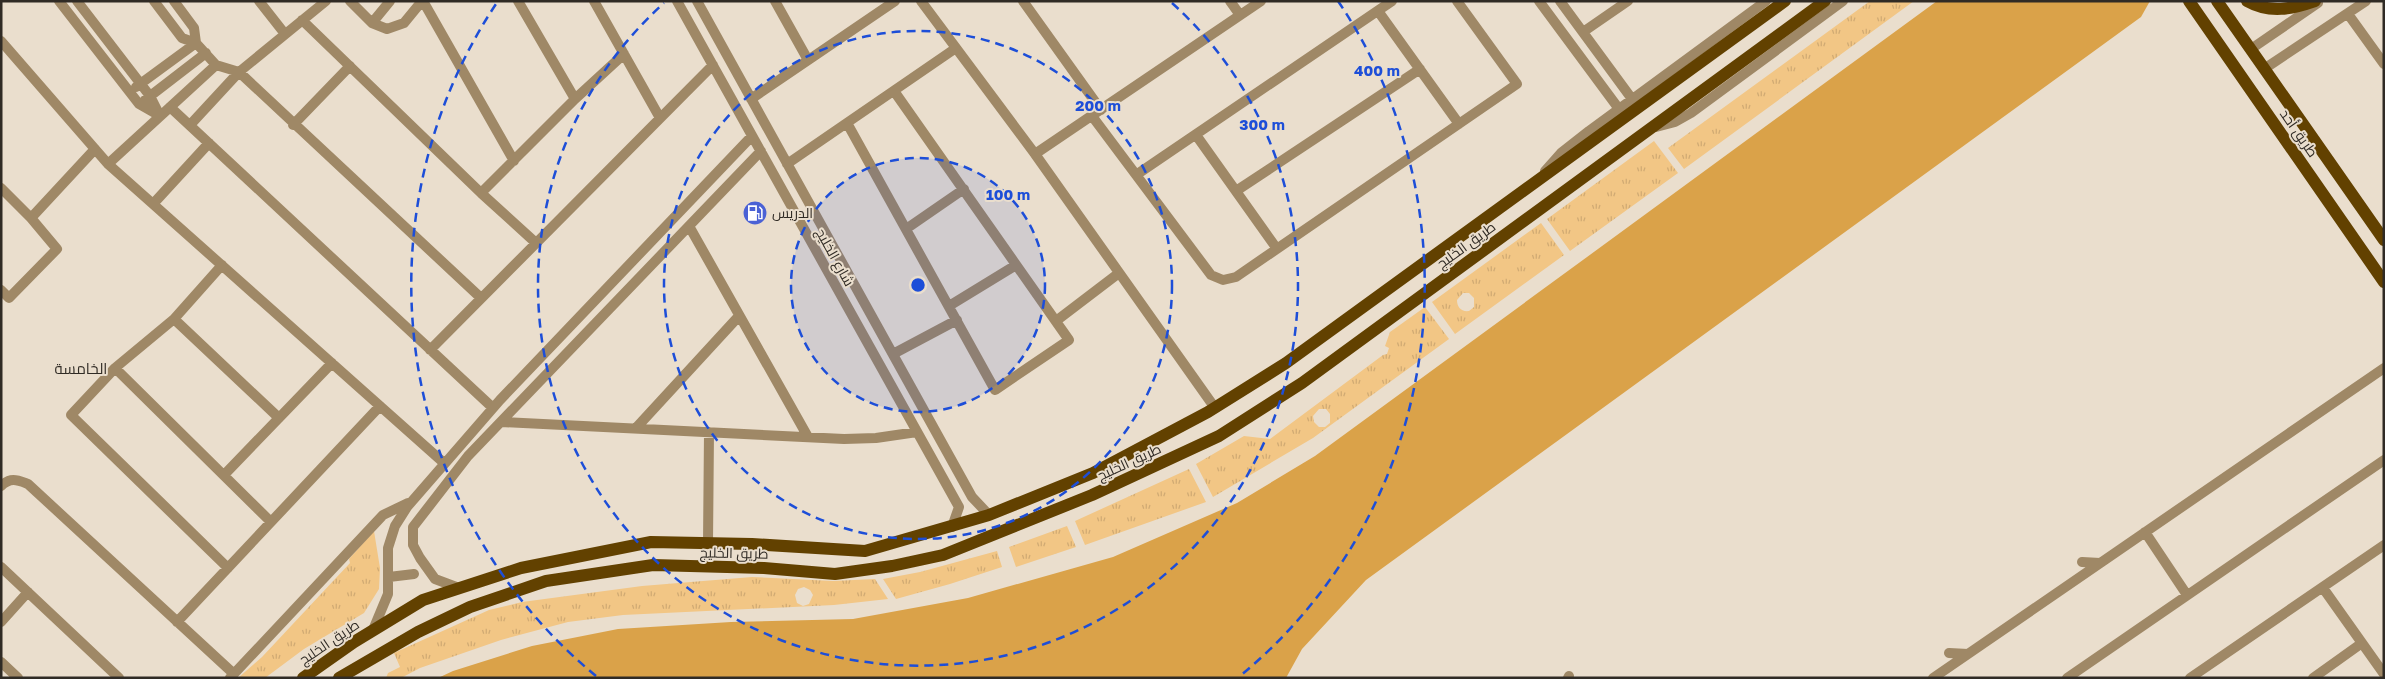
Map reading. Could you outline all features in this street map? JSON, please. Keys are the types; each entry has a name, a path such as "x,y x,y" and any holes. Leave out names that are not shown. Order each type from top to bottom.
{"main road":[{"name":"طريق الخليج","path":"302,678 373,630 423,600 521,568 651,542 752,544 865,551 990,515 1093,474 1215,408 1286,363 1785,1"},
{"name":"طريق الخليج","path":"339,678 349,670 418,632 470,607 546,580 653,565 764,568 836,574 892,566 943,555 1092,496 1219,436 1302,383 1825,1"},
{"name":"طريق أحد","path":"2189,1 2384,282"},
{"name":"طريق أحد","path":"2217,1 2384,240"},
{"path":"2247,1 2272,9 2283,9 2315,1"}],"street":[{"path":"59,1 138,104 160,116"},
{"path":"77,1 150,96 160,116"},
{"path":"154,1 182,38 196,43 216,65 239,72 293,125 481,298"},
{"path":"174,1 194,28 196,43"},
{"path":"259,1 285,34"},
{"path":"190,125 239,72 326,1"},
{"path":"350,1 372,24 387,29 404,23 423,1 514,161"},
{"path":"372,24 390,1"},
{"path":"518,1 575,99"},
{"path":"594,1 660,118"},
{"name":"شارع الخليج","path":"677,1 959,507 952,527"},
{"path":"697,1 972,497 990,515"},
{"path":"776,1 808,60"},
{"path":"751,99 895,1"},
{"path":"921,1 1036,154 1215,408"},
{"path":"1023,1 1136,175 1212,275 1222,280 1236,277 1517,84 1457,1"},
{"path":"1230,1 1240,15"},
{"path":"1036,154 1261,1"},
{"path":"1136,175 1392,1"},
{"path":"1539,1 1618,109"},
{"path":"1560,1 1632,99"},
{"path":"1583,32 1628,1"},
{"path":"1533,184 1561,153 1766,1"},
{"path":"1652,127 1674,122 1691,113 1843,1"},
{"path":"2251,49 2321,1"},
{"path":"2264,69 2366,1"},
{"path":"1378,11 1459,124"},
{"path":"2348,14 2384,64"},
{"path":"302,20 481,193 536,242"},
{"path":"1,41 108,164 444,464"},
{"path":"129,92 196,43"},
{"path":"787,164 956,48"},
{"path":"138,104 206,53"},
{"path":"481,193 575,99 624,54"},
{"path":"108,164 216,65"},
{"path":"430,350 713,65"},
{"path":"293,125 350,66"},
{"path":"1236,191 1420,69"},
{"path":"847,123 995,390 1069,340 894,91"},
{"path":"170,107 493,408"},
{"path":"1196,135 1276,249"},
{"path":"373,630 388,594 388,548 395,526 411,501 493,408 752,136"},
{"path":"153,204 209,143"},
{"path":"31,218 95,149"},
{"path":"459,588 435,579 420,558 413,544 413,527 468,456 761,151"},
{"path":"1,188 31,218 57,249 9,298 1,290"},
{"path":"906,228 964,190"},
{"path":"689,226 808,437"},
{"path":"949,306 1016,264"},
{"path":"222,265 174,319 115,368 70,415 228,568"},
{"path":"1056,321 1119,273"},
{"path":"636,428 739,316"},
{"path":"174,319 279,418"},
{"path":"893,354 957,320"},
{"path":"224,476 332,363"},
{"path":"115,368 271,522"},
{"path":"1933,678 2384,368"},
{"path":"177,622 380,406"},
{"path":"501,422 808,437 876,438 917,432"},
{"path":"708,544 709,432"},
{"path":"2073,676 2384,460"},
{"path":"1,486 7,481 14,479 28,484 177,622 232,676 383,515 411,501"},
{"path":"2145,532 2188,595"},
{"path":"2190,678 2382,549"},
{"path":"2082,562 2100,563"},
{"path":"1,566 119,678"},
{"path":"389,577 414,574"},
{"path":"2323,588 2384,674"},
{"path":"1,622 28,592"},
{"path":"2313,678 2362,643"},
{"path":"1949,653 1968,654"},
{"path":"1,662 18,678"}],"green space":[{"path":"1870,1 1914,1 1684,169 1668,148"},
{"path":"1654,141 1678,173 1570,251 1547,219"},
{"path":"1541,223 1564,255 1455,334 1432,302","holes":["1463,293 1469,293 1474,298 1474,307 1469,311 1464,311 1459,307 1457,300"]},
{"path":"1425,307 1449,339 1313,438 1213,497 1196,464 1244,436 1270,439 1383,355 1387,354 1389,348 1385,346 1390,332","holes":["1319,409 1326,409 1330,414 1330,423 1325,427 1319,427 1314,422 1313,416"]},
{"path":"1189,469 1206,502 1085,545 1075,521"},
{"path":"1067,526 1076,547 1016,567 1009,547"},
{"path":"374,531 380,568 379,589 364,613 304,649 265,678 238,678 262,657 350,563 349,559"},
{"path":"997,551 1002,567 896,599 883,579 920,572"},
{"path":"752,577 833,581 875,579 888,599 834,605 623,615 568,622 501,640 420,668 401,678 386,678 388,673 400,667 394,653 489,610 522,602 642,586","holes":["804,587 810,590 813,595 809,604 803,606 797,603 795,595 798,589"]}],"shaded area":[{"path":"1937,1 2150,1 2141,17 1366,580 1302,649 1286,678 438,678 453,671 532,646 618,629 731,622 853,619 968,598 1113,557 1237,503 1315,456"}],"place":[{"name":"الدريس","path":"755,213"}],"district":[{"name":"الخامسة","path":"81,369"}]}
